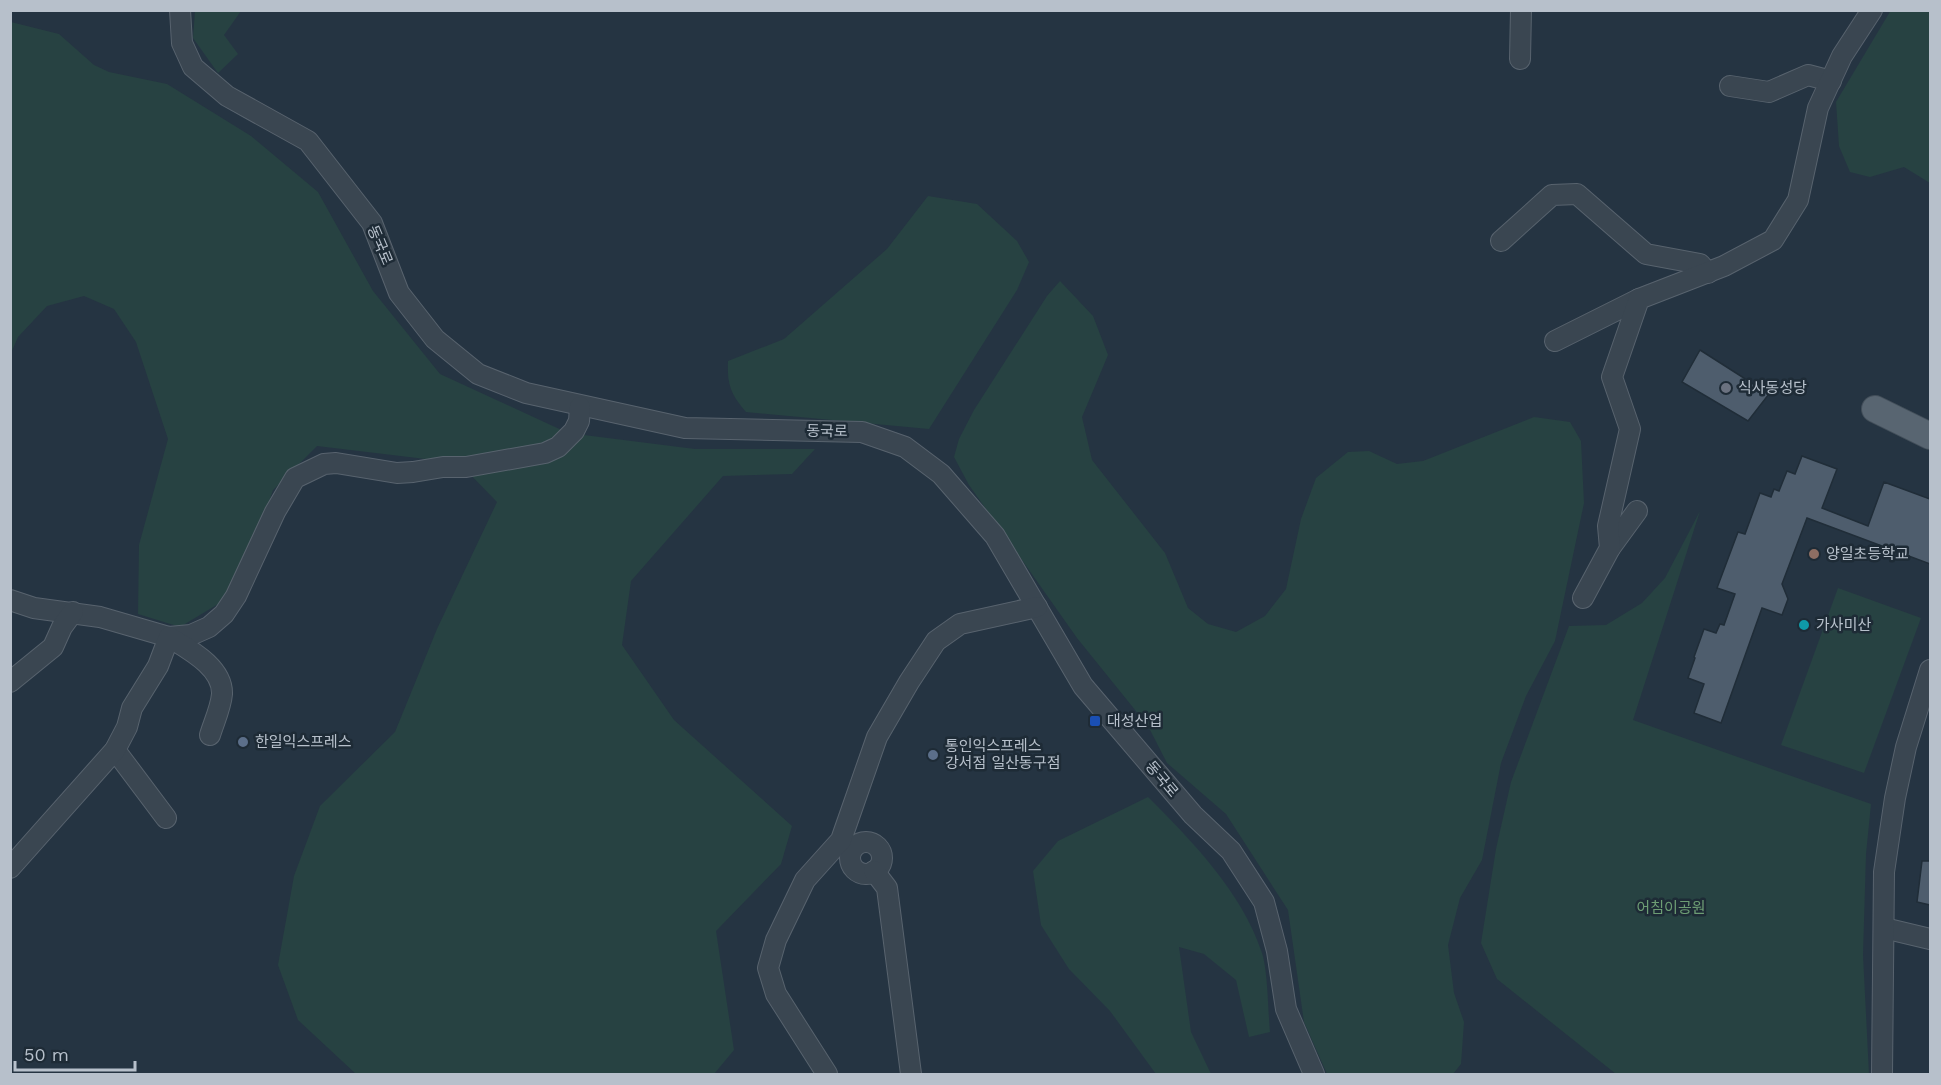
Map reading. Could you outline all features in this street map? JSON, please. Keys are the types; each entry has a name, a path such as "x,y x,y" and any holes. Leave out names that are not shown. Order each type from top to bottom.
{"main road":[{"path":"1875,410 1930,436"}],"street":[{"name":"동국로","path":"180,10 182,43 193,67 228,96 308,141 372,223 399,293 435,339 478,374 526,393 580,407 685,428 862,432 904,447 941,474 995,536 1083,686 1192,815 1231,851 1264,902 1277,951 1286,1009 1314,1074"},
{"path":"1520,59 1521,10"},
{"path":"1555,341 1639,299 1724,266 1773,240 1798,200 1818,108 1842,56 1872,10"},
{"path":"1730,86 1769,92 1808,75 1831,81"},
{"path":"1501,241 1552,195 1577,194 1646,254 1700,264 1708,273"},
{"path":"1610,548 1608,526 1630,429 1612,377 1639,299"},
{"path":"169,637 191,635 209,627 224,614 243,582 285,493 295,478 309,470 324,464 336,463 397,472 413,472 442,467 466,467 545,453 558,447 574,431 579,421 580,407"},
{"path":"1583,598 1610,548 1637,511"},
{"path":"10,600 34,608 100,616 169,637 196,654 217,675 222,693 210,735"},
{"path":"847,844 877,737 936,641 960,624 1037,607"},
{"path":"10,682 53,647 62,627 73,612"},
{"path":"10,868 115,750 127,727 132,708 158,666 169,637"},
{"path":"1882,1074 1884,872 1895,798 1906,747 1930,670"},
{"path":"115,750 166,818"},
{"path":"827,1074 776,994 768,968 776,939 805,880 847,844 861,842 876,845 881,853 882,858 878,868 874,871 887,888 910,1074"},
{"path":"1884,928 1930,939"}],"green space":[{"path":"1891,10 1930,11 1930,183 1904,167 1870,177 1850,172 1839,146 1836,102"},
{"path":"195,11 241,11 224,35 238,54 218,73 193,38"},
{"path":"11,22 59,34 94,65 109,72 167,84 251,136 318,192 373,291 440,374 568,433 695,449 815,449 792,474 723,476 631,581 622,645 674,720 792,826 781,864 716,931 734,1050 714,1074 356,1074 298,1020 278,965 294,876 320,806 395,732 437,629 497,502 459,463 317,446 273,490 238,592 180,627 138,614 139,545 168,439 136,342 114,309 84,296 47,306 18,337 11,353"},
{"path":"928,196 977,204 1017,241 1029,262 1017,290 929,429 746,412 731,389 728,361 784,339 887,249"},
{"path":"1060,281 1093,316 1108,355 1082,417 1092,460 1165,553 1188,608 1208,624 1236,632 1265,616 1286,589 1301,519 1316,478 1348,452 1369,451 1397,464 1423,461 1534,417 1570,422 1581,441 1584,503 1555,641 1526,696 1501,763 1482,860 1460,898 1448,945 1454,993 1464,1022 1461,1064 1453,1074 1327,1074 1304,1022 1288,910 1226,814 1167,763 1148,726 1077,638 969,485 954,457 959,439 974,410 1047,296"},
{"name":"어침이공원","path":"1700,511 1633,720 1871,804 1866,854 1863,955 1869,1074 1616,1074 1497,979 1481,943 1496,849 1511,782 1569,626 1606,625 1642,603 1665,578"},
{"path":"1838,588 1921,618 1864,773 1781,745"},
{"path":"1148,797 1182,831 1229,888 1253,931 1264,961 1270,1032 1249,1037 1236,980 1204,954 1179,947 1191,1032 1211,1074 1156,1074 1110,1011 1069,969 1041,925 1033,871 1058,841"}],"building":[{"name":"식사동성당","path":"1700,350 1769,394 1748,421 1682,382"},
{"path":"1802,456 1837,469 1822,508 1868,526 1884,482 1930,499 1930,564 1807,518 1782,584 1788,599 1782,615 1762,608 1721,723 1694,713 1704,684 1688,678 1694,657 1704,629 1716,633 1720,624 1724,625 1735,594 1717,588 1738,532 1745,534 1760,493 1771,497 1774,489 1779,491 1787,471 1795,474"},
{"path":"1922,861 1930,861 1930,905 1917,902"}],"place":[{"name":"식사동성당","path":"1726,388"},
{"name":"양일초등학교","path":"1814,554"},
{"name":"가사미산","path":"1804,625"},
{"name":"대성산업","path":"1095,721"},
{"name":"한일익스프레스","path":"243,742"},
{"name":"통인익스프레스 강서점 일산동구점","path":"933,755"}]}
